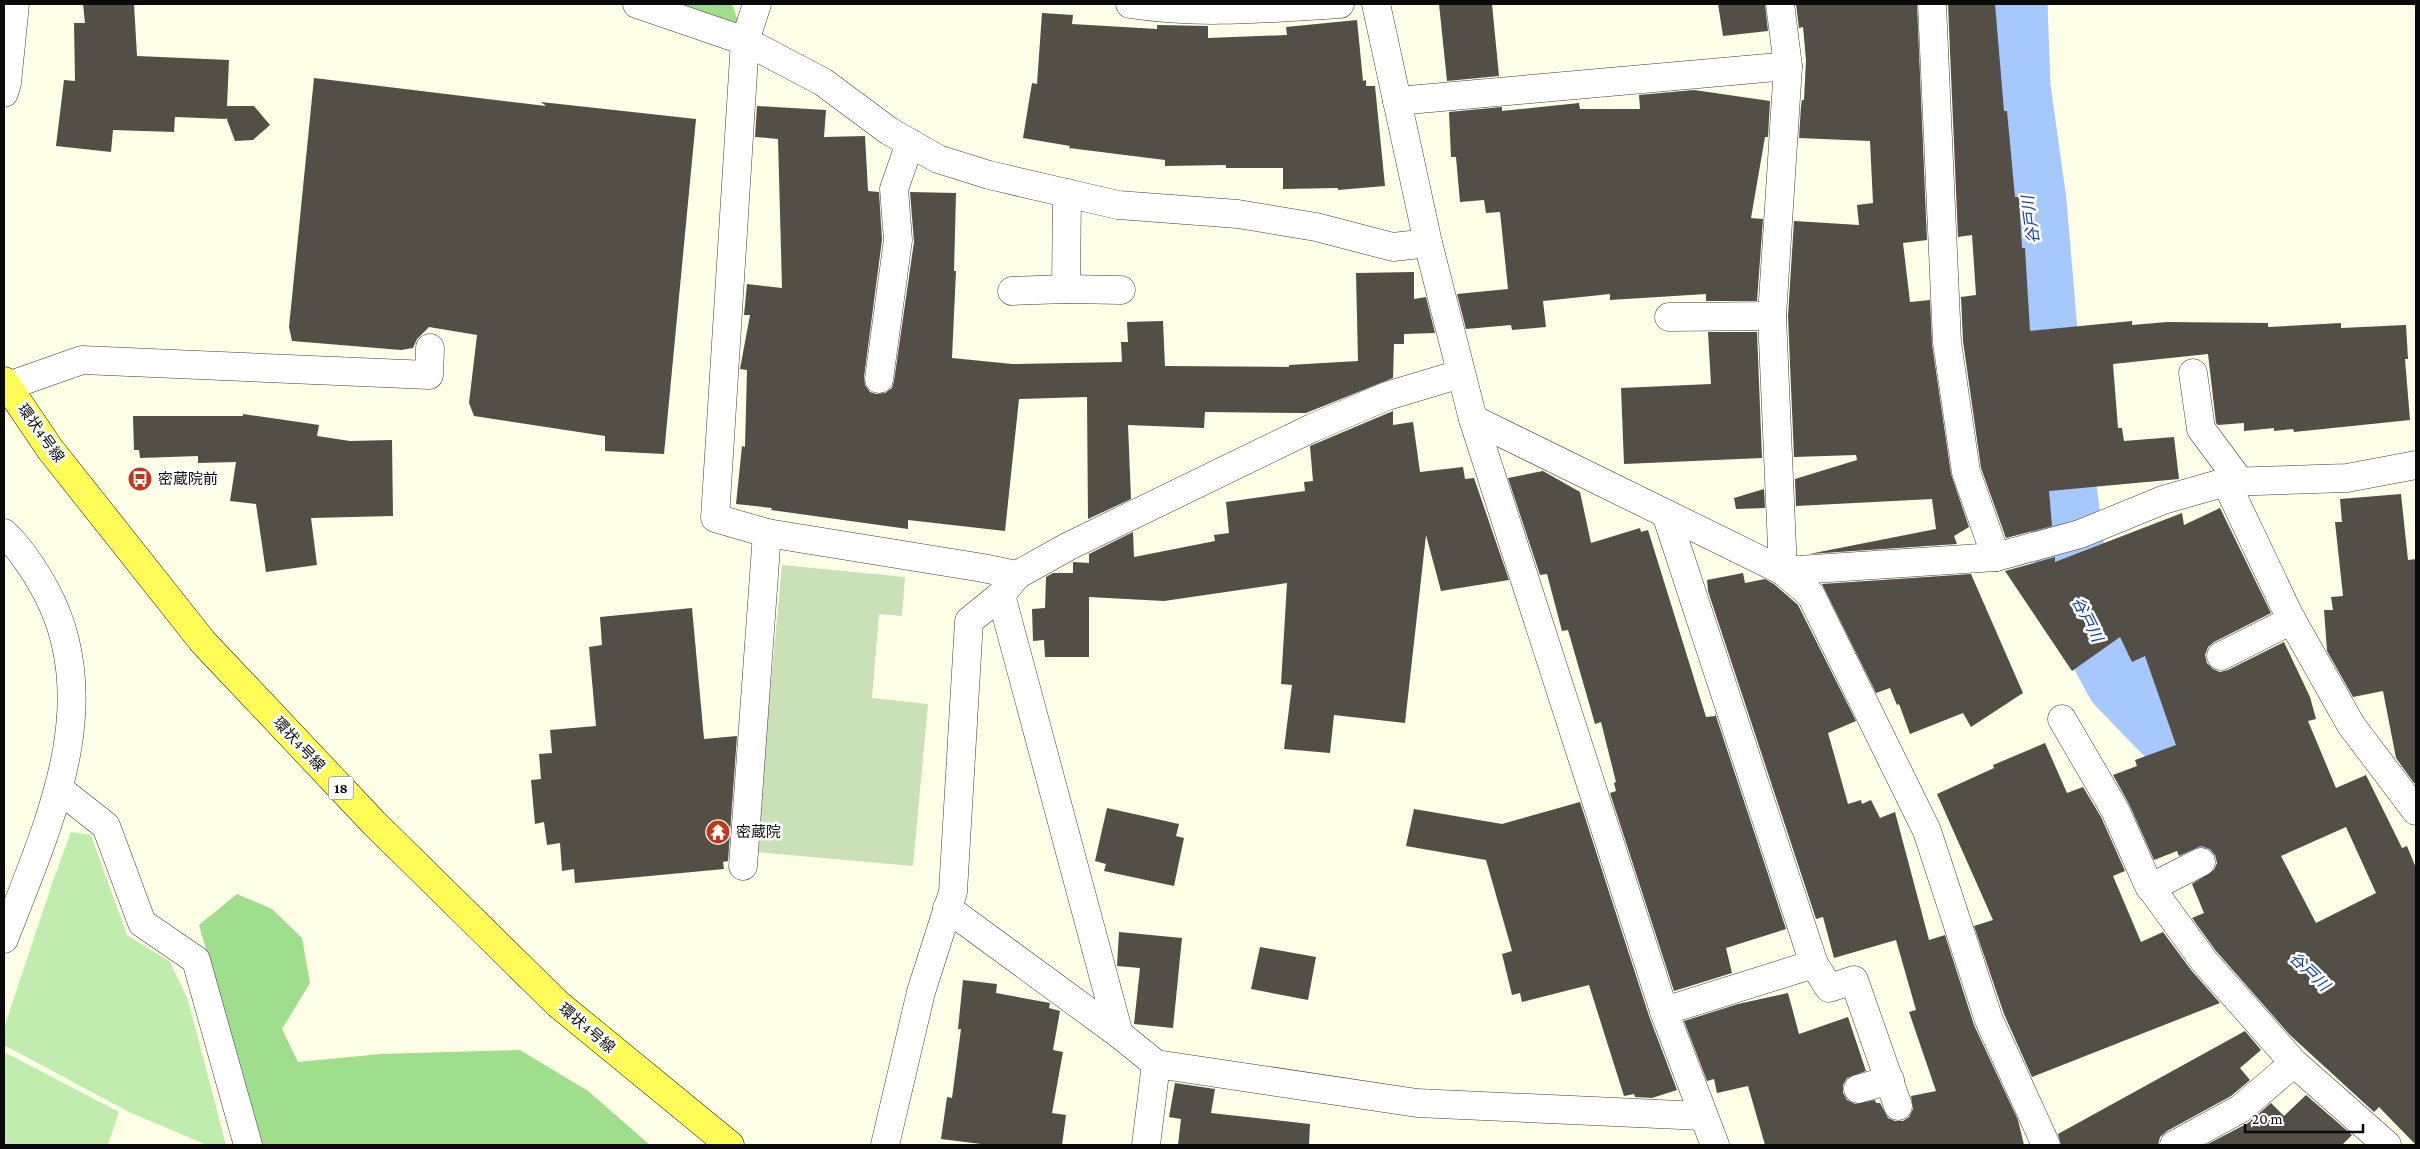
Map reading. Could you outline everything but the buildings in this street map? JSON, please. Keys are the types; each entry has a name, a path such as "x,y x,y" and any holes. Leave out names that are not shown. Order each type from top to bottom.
{"main road":[{"name":"環状4号線","path":"6,384 50,448 203,642 354,802 558,1004 730,1145"}],"street":[{"path":"4,93 7,83 15,4"},
{"path":"637,4 745,41 824,82 888,131 910,144 938,159 989,175 1118,205 1238,214 1316,227 1393,247 1428,243"},
{"path":"757,4 745,41 715,518 767,533 983,568 1009,585 1119,1034"},
{"path":"1130,4 1158,8 1267,8 1340,4"},
{"path":"1376,4 1428,243 1473,420 1664,1011 1702,1116 1715,1145"},
{"path":"1780,4 1788,66 1772,316 1783,570"},
{"path":"1932,4 1947,342 1966,472 1996,557"},
{"path":"1397,101 1788,66"},
{"path":"879,378 898,240 894,189 910,144"},
{"path":"1066,289 1067,193"},
{"path":"1012,292 1066,289 1121,290"},
{"path":"1669,317 1772,316"},
{"path":"6,384 82,360 429,375 430,348"},
{"path":"2193,373 2201,429 2232,481 2292,620 2351,726 2416,811"},
{"path":"885,1145 921,992 953,892 969,621 1009,585 1068,546 1312,428 1387,396 1460,374"},
{"path":"1473,420 1783,570 1810,595 1927,831 1989,1020 2046,1145"},
{"path":"1783,570 1996,557 2068,537 2163,500 2232,481 2347,478 2416,465"},
{"path":"1666,514 1814,964 1829,988 1854,980 1898,1106"},
{"path":"4,533 36,573 54,607 66,643 72,692 70,736 59,789 49,823 4,939"},
{"path":"743,866 767,533"},
{"path":"2221,656 2292,620"},
{"path":"2062,719 2114,810 2150,888 2204,961 2294,1062 2387,1145"},
{"path":"59,789 106,826 142,923 196,960 248,1145"},
{"path":"2150,888 2201,862"},
{"path":"948,908 1119,1034 1156,1064 1416,1104 1702,1116"},
{"path":"1664,1011 1814,964"},
{"path":"2174,1145 2240,1109 2294,1062"},
{"path":"1146,1145 1156,1064"},
{"path":"1858,1089 1890,1080"}],"green space":[{"path":"637,4 732,4 745,41"},
{"path":"782,565 905,577 902,616 879,614 872,698 928,704 913,866 755,852"},
{"path":"71,832 91,835 127,935 170,962 188,1000 226,1145 207,1145 129,1112 4,1045 4,1028"},
{"path":"237,894 272,909 302,938 310,983 282,1029 298,1062 381,1054 520,1050 588,1091 650,1145 263,1145 199,925"},
{"path":"4,1052 119,1112 108,1145 4,1145"}],"waterway":[{"name":"谷戸川","path":"2012,4 2015,87 2031,202 2044,355 2075,596 2121,681 2179,741 2220,820"}],"place":[{"name":"密蔵院前","path":"140,479"},
{"name":"密蔵院","path":"718,832"}]}
